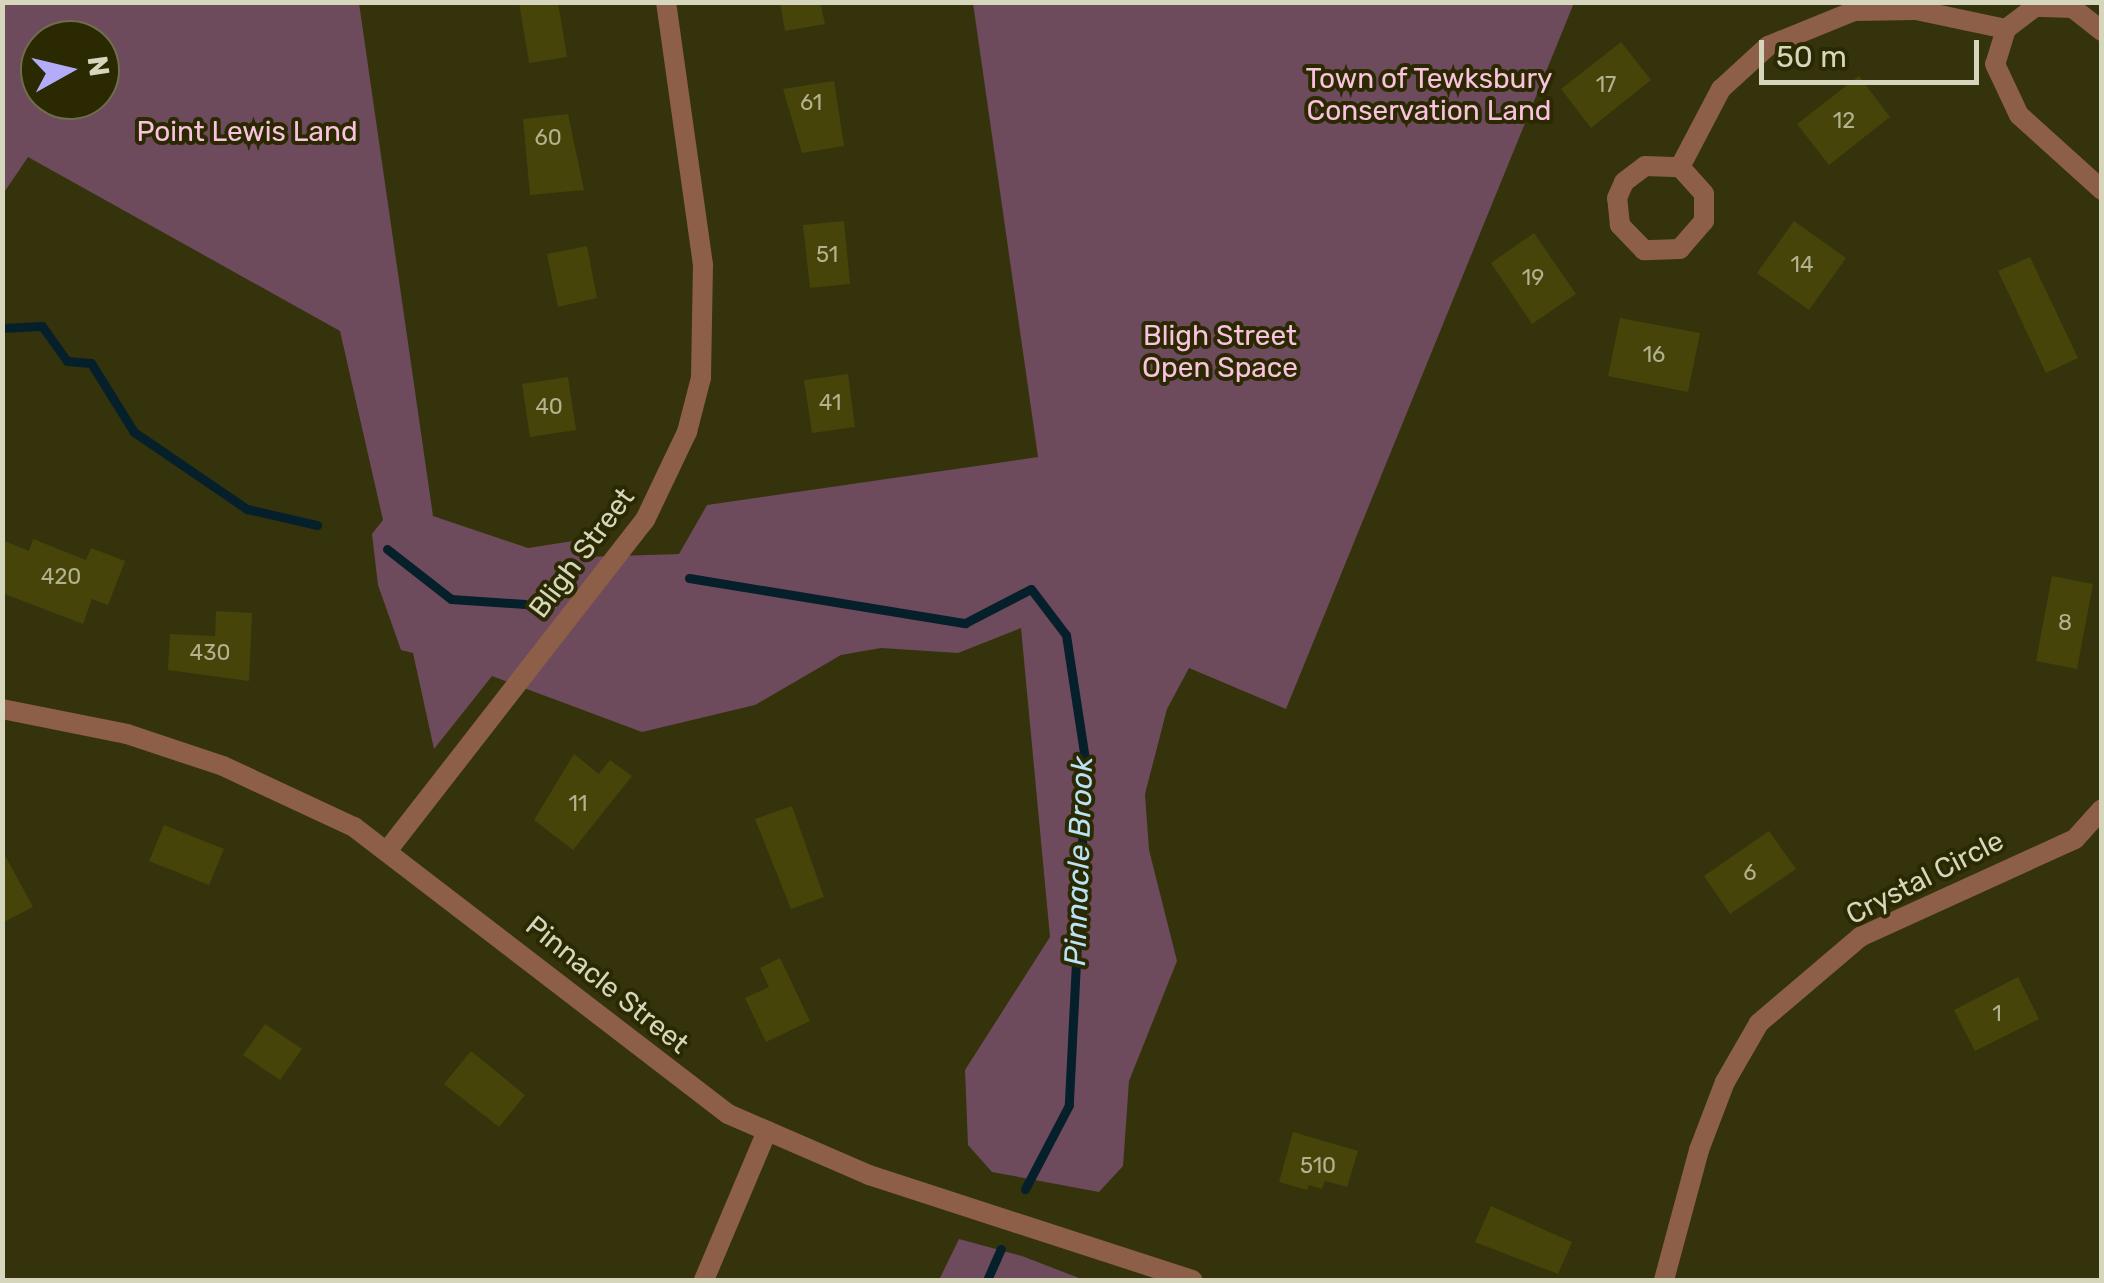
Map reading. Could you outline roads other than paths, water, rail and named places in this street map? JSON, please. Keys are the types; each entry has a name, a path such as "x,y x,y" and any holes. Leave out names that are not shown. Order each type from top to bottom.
{"street":[{"name":"Bligh Street","path":"387,851 645,520 688,432 701,378 703,265 666,2"},
{"path":"2102,31 2073,8 2054,4 2018,16 2006,29 1995,64 2008,101 2102,190"},
{"path":"1680,167 1731,76 1768,46 1822,20 1854,10 1916,10 2006,29"},
{"path":"1645,166 1680,167 1704,194 1704,221 1680,248 1644,250 1620,224 1620,190 1645,166"},
{"name":"Pinnacle Street","path":"2,709 126,734 224,766 354,828 728,1114 870,1175 1192,1280"},
{"name":"Crystal Circle","path":"1664,1280 1700,1150 1725,1082 1759,1023 1860,937 2075,839 2102,809"},
{"path":"704,1280 767,1131"}],"waterway":[{"name":"Pinnacle Brook","path":"2,328 42,326 67,361 91,363 134,432 247,509 317,525"},
{"name":"Pinnacle Brook","path":"387,549 451,599 525,604"},
{"name":"Pinnacle Brook","path":"689,578 965,623 1031,589 1066,635 1086,765 1069,1105 1025,1189"},
{"name":"Pinnacle Brook","path":"987,1280 1001,1249"}],"park label":[{"name":"Town of Tewksbury Conservation Land","path":"1429,95"},
{"name":"Point Lewis Land","path":"247,132"},
{"name":"Bligh Street Open Space","path":"1220,352"}]}
